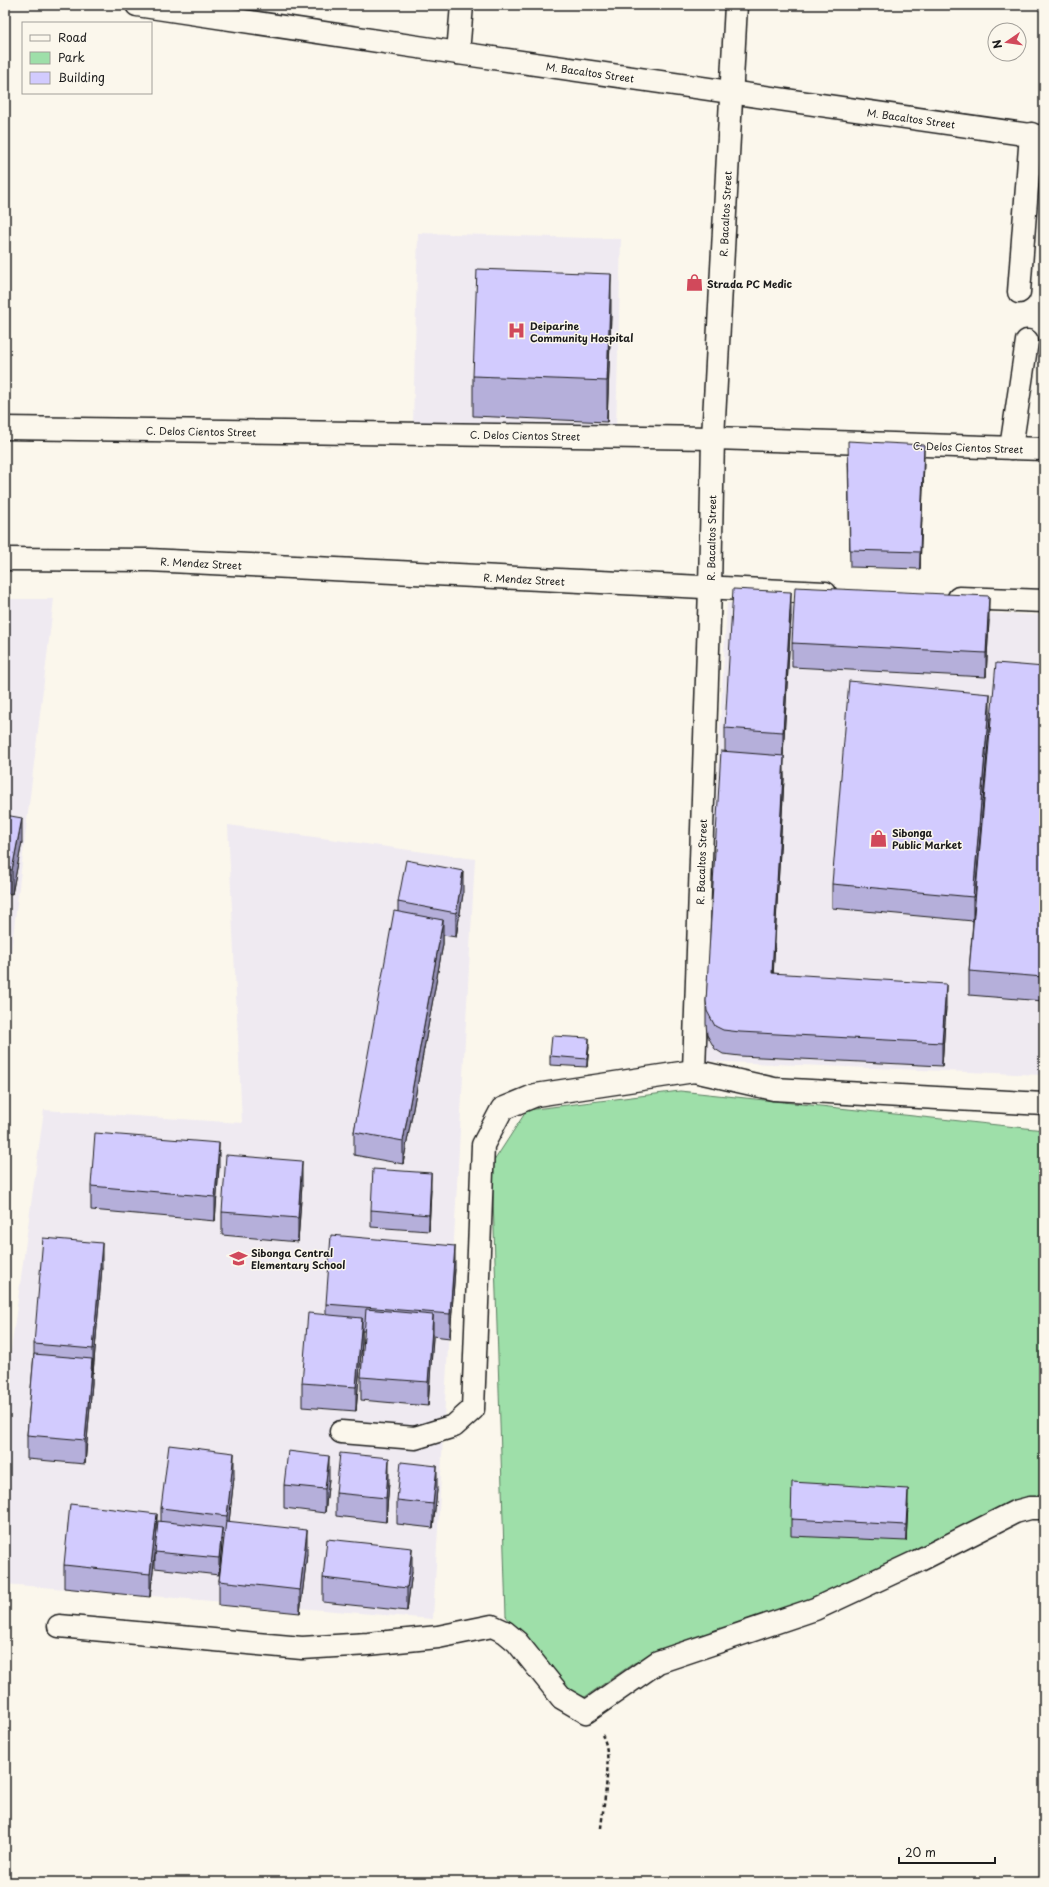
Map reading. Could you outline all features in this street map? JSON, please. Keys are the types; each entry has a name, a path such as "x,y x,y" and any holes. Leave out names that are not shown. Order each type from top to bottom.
{"street":[{"name":"M. Bacaltos Street","path":"137,5 458,54 1037,136"},
{"path":"458,54 462,5"},
{"name":"R. Bacaltos Street","path":"694,1071 710,588 713,438 736,5"},
{"path":"1019,292 1037,136"},
{"path":"1011,448 1026,341"},
{"name":"C. Delos Cientos Street","path":"5,428 713,438 1044,449"},
{"name":"R. Mendez Street","path":"5,559 149,560 710,588 846,593"},
{"path":"941,597 1044,601"},
{"path":"341,1432 415,1438 454,1426 473,1409 483,1145 502,1109 536,1095 694,1071 774,1089 1044,1104"},
{"path":"59,1626 302,1648 368,1644 438,1637 492,1626 505,1632 517,1642 562,1698 586,1712 658,1662 815,1609 918,1561 1015,1512 1030,1508 1044,1508"}],"path":[{"path":"586,1712 606,1741 607,1762 601,1828"}],"shaded area":[{"name":"Deiparine Community Hospital","path":"418,233 621,239 616,429 413,423"},
{"path":"5,599 54,599 5,1002"},
{"name":"Sibonga Public Market","path":"727,603 1044,615 1044,1075 701,1061"},
{"name":"Sibonga Central Elementary School","path":"228,825 475,859 433,1619 5,1584 5,1393 44,1110 242,1123"}],"green space":[{"path":"680,1091 1044,1130 1044,1501 837,1593 634,1663 585,1697 565,1690 506,1616 492,1164 527,1110"}],"building":[{"path":"477,269 611,274 607,381 473,376"},
{"path":"848,441 924,445 920,552 850,550"},
{"path":"795,587 989,596 986,653 792,643"},
{"path":"733,589 791,592 783,732 725,728"},
{"path":"996,663 1044,667 1043,977 969,971"},
{"path":"849,681 990,694 973,897 832,884"},
{"path":"721,751 784,756 772,973 946,984 942,1043 740,1032 723,1030 715,1026 707,1011 706,1001"},
{"path":"5,815 22,818 12,870 5,869"},
{"path":"406,860 463,871 456,913 398,902"},
{"path":"394,911 443,920 403,1141 354,1132"},
{"path":"552,1036 589,1038 587,1059 550,1056"},
{"path":"95,1133 219,1143 215,1197 91,1186"},
{"path":"226,1155 302,1161 298,1218 222,1212"},
{"path":"373,1169 431,1173 429,1215 371,1210"},
{"path":"331,1235 455,1246 450,1314 326,1304"},
{"path":"43,1238 102,1243 93,1349 34,1344"},
{"path":"366,1309 433,1315 428,1382 361,1377"},
{"path":"308,1313 362,1318 356,1387 302,1383"},
{"path":"34,1354 92,1359 85,1440 27,1435"},
{"path":"169,1445 234,1453 227,1516 161,1508"},
{"path":"288,1451 329,1456 325,1489 284,1485"},
{"path":"340,1453 389,1458 386,1498 336,1493"},
{"path":"401,1462 437,1466 433,1504 397,1500"},
{"path":"792,1482 908,1489 906,1525 791,1519"},
{"path":"70,1504 157,1514 150,1574 64,1565"},
{"path":"158,1521 222,1528 219,1558 155,1552"},
{"path":"226,1521 307,1530 300,1590 219,1581"},
{"path":"327,1539 412,1548 407,1588 323,1578"}],"place":[{"name":"Strada PC Medic","path":"694,283"},
{"name":"Deiparine Community Hospital","path":"517,331"},
{"name":"Sibonga Public Market","path":"879,838"},
{"name":"Sibonga Central Elementary School","path":"238,1258"}]}
